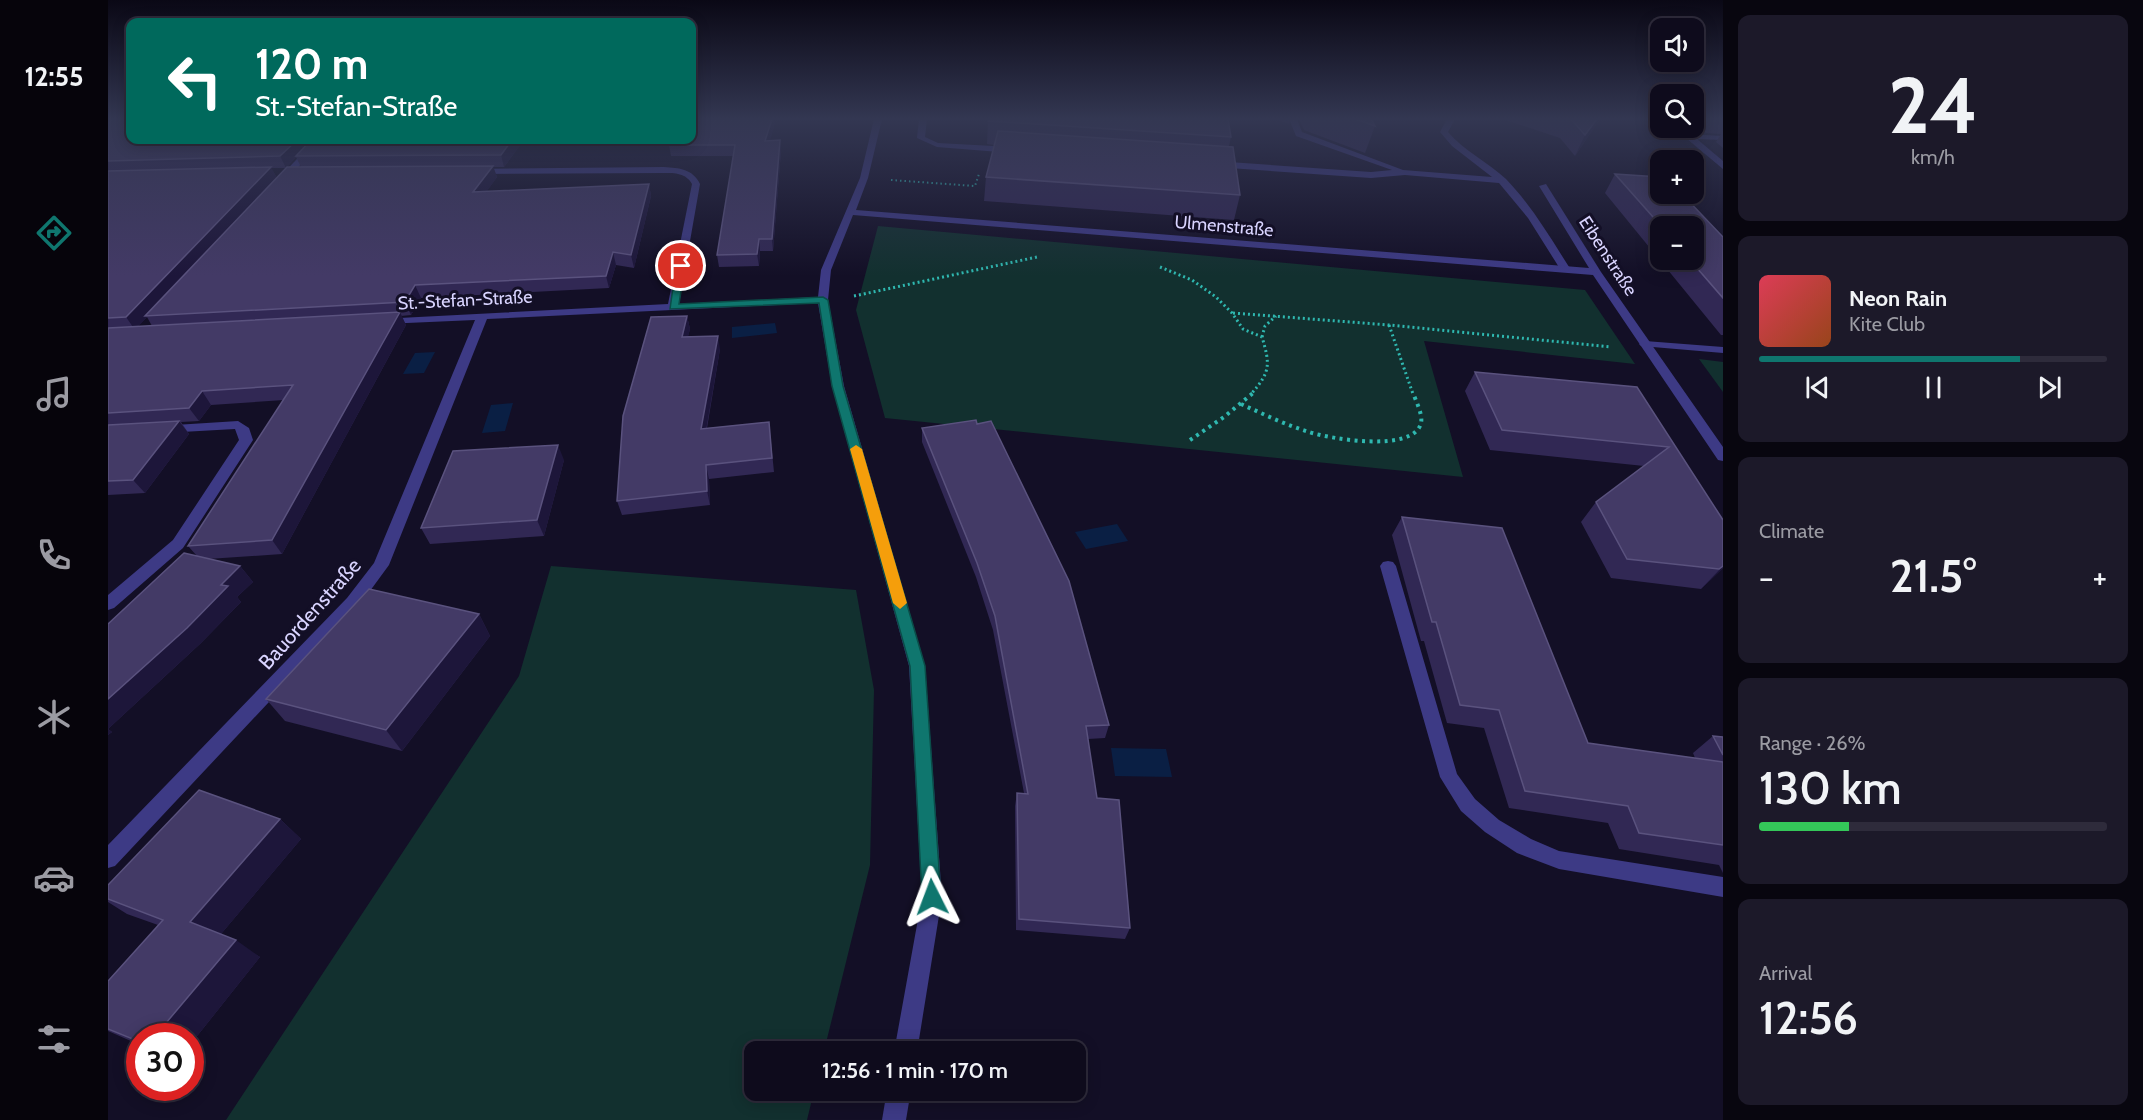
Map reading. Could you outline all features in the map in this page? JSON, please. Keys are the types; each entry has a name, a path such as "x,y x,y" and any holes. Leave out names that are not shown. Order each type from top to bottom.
{"street":[{"path":"672,171 689,174 694,178 696,184 673,307"},
{"path":"866,171 826,270 823,300 838,386 917,666 932,897 907,1041"},
{"path":"1315,171 1371,175 1405,172 1500,180"},
{"path":"1491,171 1525,208 1566,270"},
{"path":"273,190 288,172"},
{"path":"277,173 300,172"},
{"name":"Eibenstraße","path":"1543,186 1596,272 1723,457"},
{"name":"Ulmenstraße","path":"850,212 1596,272"},
{"name":"St.-Stefan-Straße","path":"376,321 823,300"},
{"name":"Bauordenstraße","path":"108,859 353,602 381,565 483,315"},
{"path":"1648,348 1723,350"},
{"path":"108,603 178,544 246,440 244,431 238,425 155,430"},
{"path":"1388,566 1449,777 1468,806 1492,826 1516,841 1559,860 1723,887"},
{"path":"894,1120 897,1101"}],"path":[{"path":"864,178 975,186 980,171"},
{"path":"823,300 872,293 1046,255"},
{"path":"1153,265 1192,280 1216,297 1232,313 1243,329 1262,336"},
{"path":"1232,313 1648,348"},
{"path":"1190,440 1241,404 1264,380 1269,363 1262,336 1264,326 1276,316"},
{"path":"1241,404 1313,434 1377,442 1396,441 1413,435 1420,430 1422,420 1389,325"}],"green space":[{"path":"878,226 1585,290 1635,364 1424,341 1463,477 885,418 856,310"},
{"path":"1699,359 1723,362 1723,392"},
{"path":"551,566 856,590 874,690 870,865 826,1041 744,1041 744,1101 812,1101 807,1120 226,1120 519,676"}],"water":[{"path":"775,323 777,333 732,338 732,327"},
{"path":"435,352 424,373 403,374 415,353"},
{"path":"513,403 505,431 482,433 491,405"},
{"path":"1117,524 1128,541 1086,549 1075,532"},
{"path":"1111,748 1166,749 1172,777 1115,776"}],"building":[{"path":"108,171 267,171 126,317 108,318"},
{"path":"283,171 489,171 473,192 649,184 631,255 613,252 606,276 415,285 405,302 145,316"},
{"path":"731,171 777,171 772,239 759,239 757,254 717,255"},
{"path":"987,171 1237,171 1240,195 986,177"},
{"path":"1615,174 1650,176 1650,204 1692,204 1703,216 1652,216"},
{"path":"1704,217 1723,237 1723,298 1699,270 1704,270"},
{"path":"400,312 272,540 188,546 293,385 202,391 189,408 108,413 108,328"},
{"path":"687,316 682,337 718,336 701,429 769,422 772,458 706,465 707,491 617,501 623,416 651,317"},
{"path":"1475,372 1637,387 1723,520 1723,566 1719,569 1627,559 1596,502 1669,447 1502,430"},
{"path":"976,420 977,424 991,421 1069,581 1109,725 1086,726 1097,798 1119,800 1130,928 1019,919 1017,793 1028,794 995,616 977,563 922,428"},
{"path":"179,421 133,480 108,481 108,425"},
{"path":"558,445 537,520 421,528 453,451"},
{"path":"1402,517 1502,528 1588,743 1723,762 1723,845 1639,833 1628,806 1525,791 1499,710 1460,705 1436,622 1432,622"},
{"path":"184,553 240,566 221,585 228,586 187,628 108,699 108,624"},
{"path":"369,589 479,614 386,730 266,699"},
{"path":"1713,736 1723,737 1723,755"},
{"path":"199,790 280,819 190,922 236,940 166,1023 126,1023 126,1036 108,1029 108,981 163,920 108,899 108,885"}],"slow traffic":[{"path":"856,449 900,603"}],"route":[{"path":"681,266 673,307 823,300 838,386 917,666 932,897"}]}
